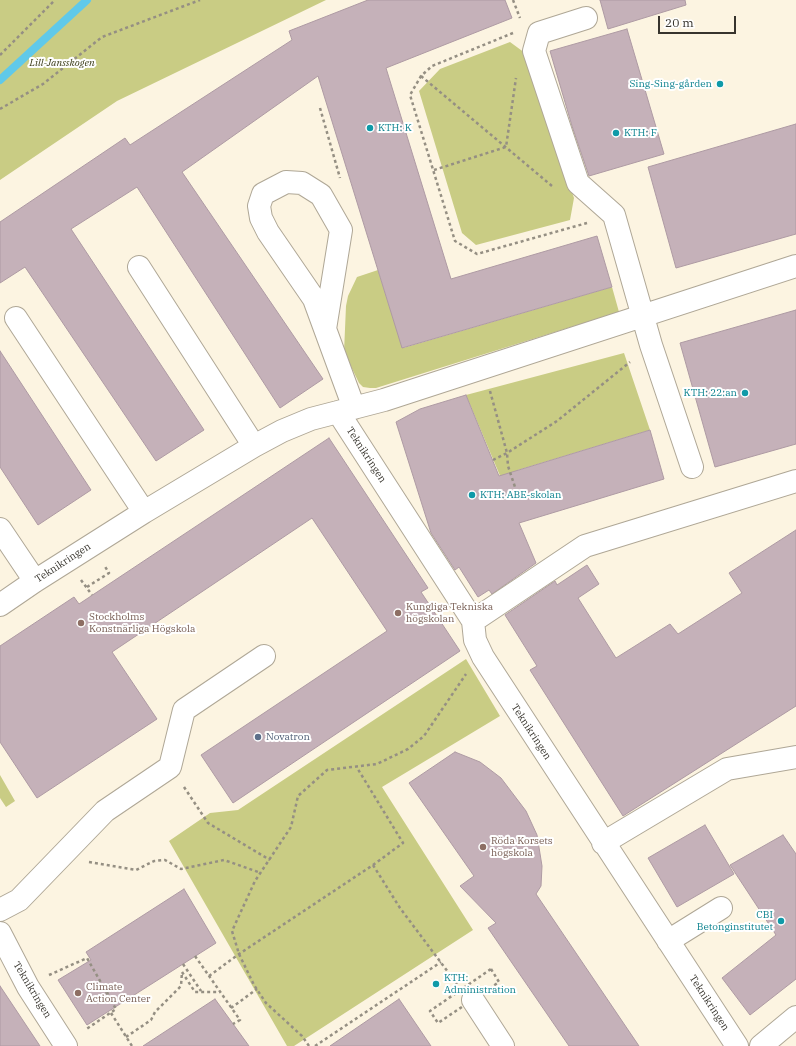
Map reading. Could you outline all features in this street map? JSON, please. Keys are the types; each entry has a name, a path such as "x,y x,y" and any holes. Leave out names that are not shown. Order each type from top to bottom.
{"street":[{"path":"586,18 532,31 534,51 578,183 614,215 642,316 692,467"},
{"path":"325,329 341,230 321,195 302,183 286,182 263,194 259,206 261,218 268,232 314,299 325,329 346,410"},
{"name":"Teknikringen","path":"0,605 144,512 254,446 282,431 311,419 384,400 796,266"},
{"path":"140,267 254,446"},
{"path":"16,318 144,512"},
{"name":"Teknikringen","path":"346,410 473,621 474,640 483,657 603,843 737,1046"},
{"path":"473,621 585,546 796,481"},
{"path":"0,529 35,581"},
{"path":"0,910 19,900 105,811 170,767 184,710 264,656"},
{"path":"603,843 727,770 796,757"},
{"path":"668,941 721,908"},
{"name":"Teknikringen","path":"0,934 28,986 65,1044"},
{"path":"473,1000 502,1046"},
{"path":"761,1046 796,1017"}],"path":[{"path":"0,55 55,0"},
{"path":"0,109 43,84 102,37 200,0"},
{"path":"513,0 532,31 432,66 420,76 410,95 456,241 476,254 614,215"},
{"path":"420,76 553,186"},
{"path":"506,147 517,76"},
{"path":"320,108 342,184"},
{"path":"434,170 506,147"},
{"path":"493,460 507,454 557,421 651,345"},
{"path":"491,395 507,454 508,466 515,487"},
{"path":"86,588 109,573 103,564"},
{"path":"82,582 92,596"},
{"path":"309,1046 302,1036 266,1003 239,954 232,931 261,873 291,827 298,796 327,770 377,764 408,749 424,736 473,664 483,657"},
{"path":"209,976 403,843 356,766"},
{"path":"170,767 208,823 270,860"},
{"path":"60,858 136,870 154,861 165,860 181,868 224,860 261,873"},
{"path":"373,865 400,908 461,990 430,1011"},
{"path":"195,956 240,1020 233,1024"},
{"path":"28,986 87,958 106,994 116,1009 65,1044"},
{"path":"315,1046 441,962"},
{"path":"183,964 201,992"},
{"path":"126,1037 151,1020 155,1012 181,986 182,972 195,992 221,992"},
{"path":"231,1008 257,989"},
{"path":"106,994 111,991"},
{"path":"111,1013 132,1046"}],"green space":[{"name":"Lill-Jansskogen","path":"0,0 326,0 117,101 0,180"},
{"path":"510,42 525,53 574,198 570,220 476,245 462,233 419,91 440,69"},
{"path":"378,270 403,348 612,287 619,312 376,388 363,387 359,383 344,352 346,306 348,296 357,277"},
{"path":"624,353 650,430 518,470 522,485 506,490 466,395"},
{"path":"466,659 500,716 382,787 473,930 294,1046 287,1046 169,841 210,813 238,810"},
{"path":"0,775 15,801 6,807 0,798"}],"building":[{"path":"368,0 505,0 512,18 386,68 451,279 597,236 612,287 402,348 318,76 182,172 323,379 280,408 137,187 71,229 204,430 156,461 25,267 0,283 0,222 125,138 130,145 292,40 289,31"},
{"path":"600,0 685,0 686,5 608,29"},
{"path":"627,29 664,154 589,176 572,126 550,51"},
{"path":"796,124 796,234 676,268 648,167"},
{"name":"KTH: 22:an","path":"796,310 796,444 715,467 680,343"},
{"path":"0,351 91,490 38,525 0,467"},
{"name":"KTH: ABE-skolan","path":"466,395 499,476 650,430 664,479 519,523 536,563 492,594 489,590 478,597 459,567 455,570 431,533 396,422 420,409"},
{"path":"329,438 428,588 421,592 460,651 233,803 201,755 387,631 312,518 112,652 157,719 37,798 0,742 0,646 74,597 79,604"},
{"path":"796,530 796,706 623,816 530,670 537,666 505,615 555,581 557,585 587,565 599,584 578,598 616,658 670,624 678,634 742,593 729,573"},
{"path":"455,752 480,762 501,778 526,811 537,835 542,866 541,886 536,894 639,1046 569,1046 488,928 496,923 460,886 474,876 409,783"},
{"path":"705,825 734,874 677,907 648,858"},
{"name":"CBI Betonginstitutet","path":"783,835 796,854 796,979 750,1015 722,978 776,935 730,865"},
{"path":"184,889 216,943 87,1025 58,980 91,960 86,952"},
{"path":"0,986 40,1046 0,1046"},
{"path":"215,999 249,1046 143,1046"},
{"path":"399,999 431,1046 330,1046"}],"waterway":[{"path":"0,80 87,0"}],"place":[{"name":"Sing-Sing-gården","path":"720,84"},
{"name":"KTH: K","path":"370,128"},
{"name":"KTH: F","path":"616,133"},
{"name":"KTH: 22:an","path":"745,393"},
{"name":"KTH: ABE-skolan","path":"472,495"},
{"name":"Kungliga Tekniska högskolan","path":"398,613"},
{"name":"Stockholms Konstnärliga Högskola","path":"81,623"},
{"name":"Novatron","path":"258,737"},
{"name":"Röda Korsets högskola","path":"483,847"},
{"name":"CBI Betonginstitutet","path":"781,921"},
{"name":"KTH: Administration","path":"436,984"},
{"name":"Climate Action Center","path":"78,993"}]}
